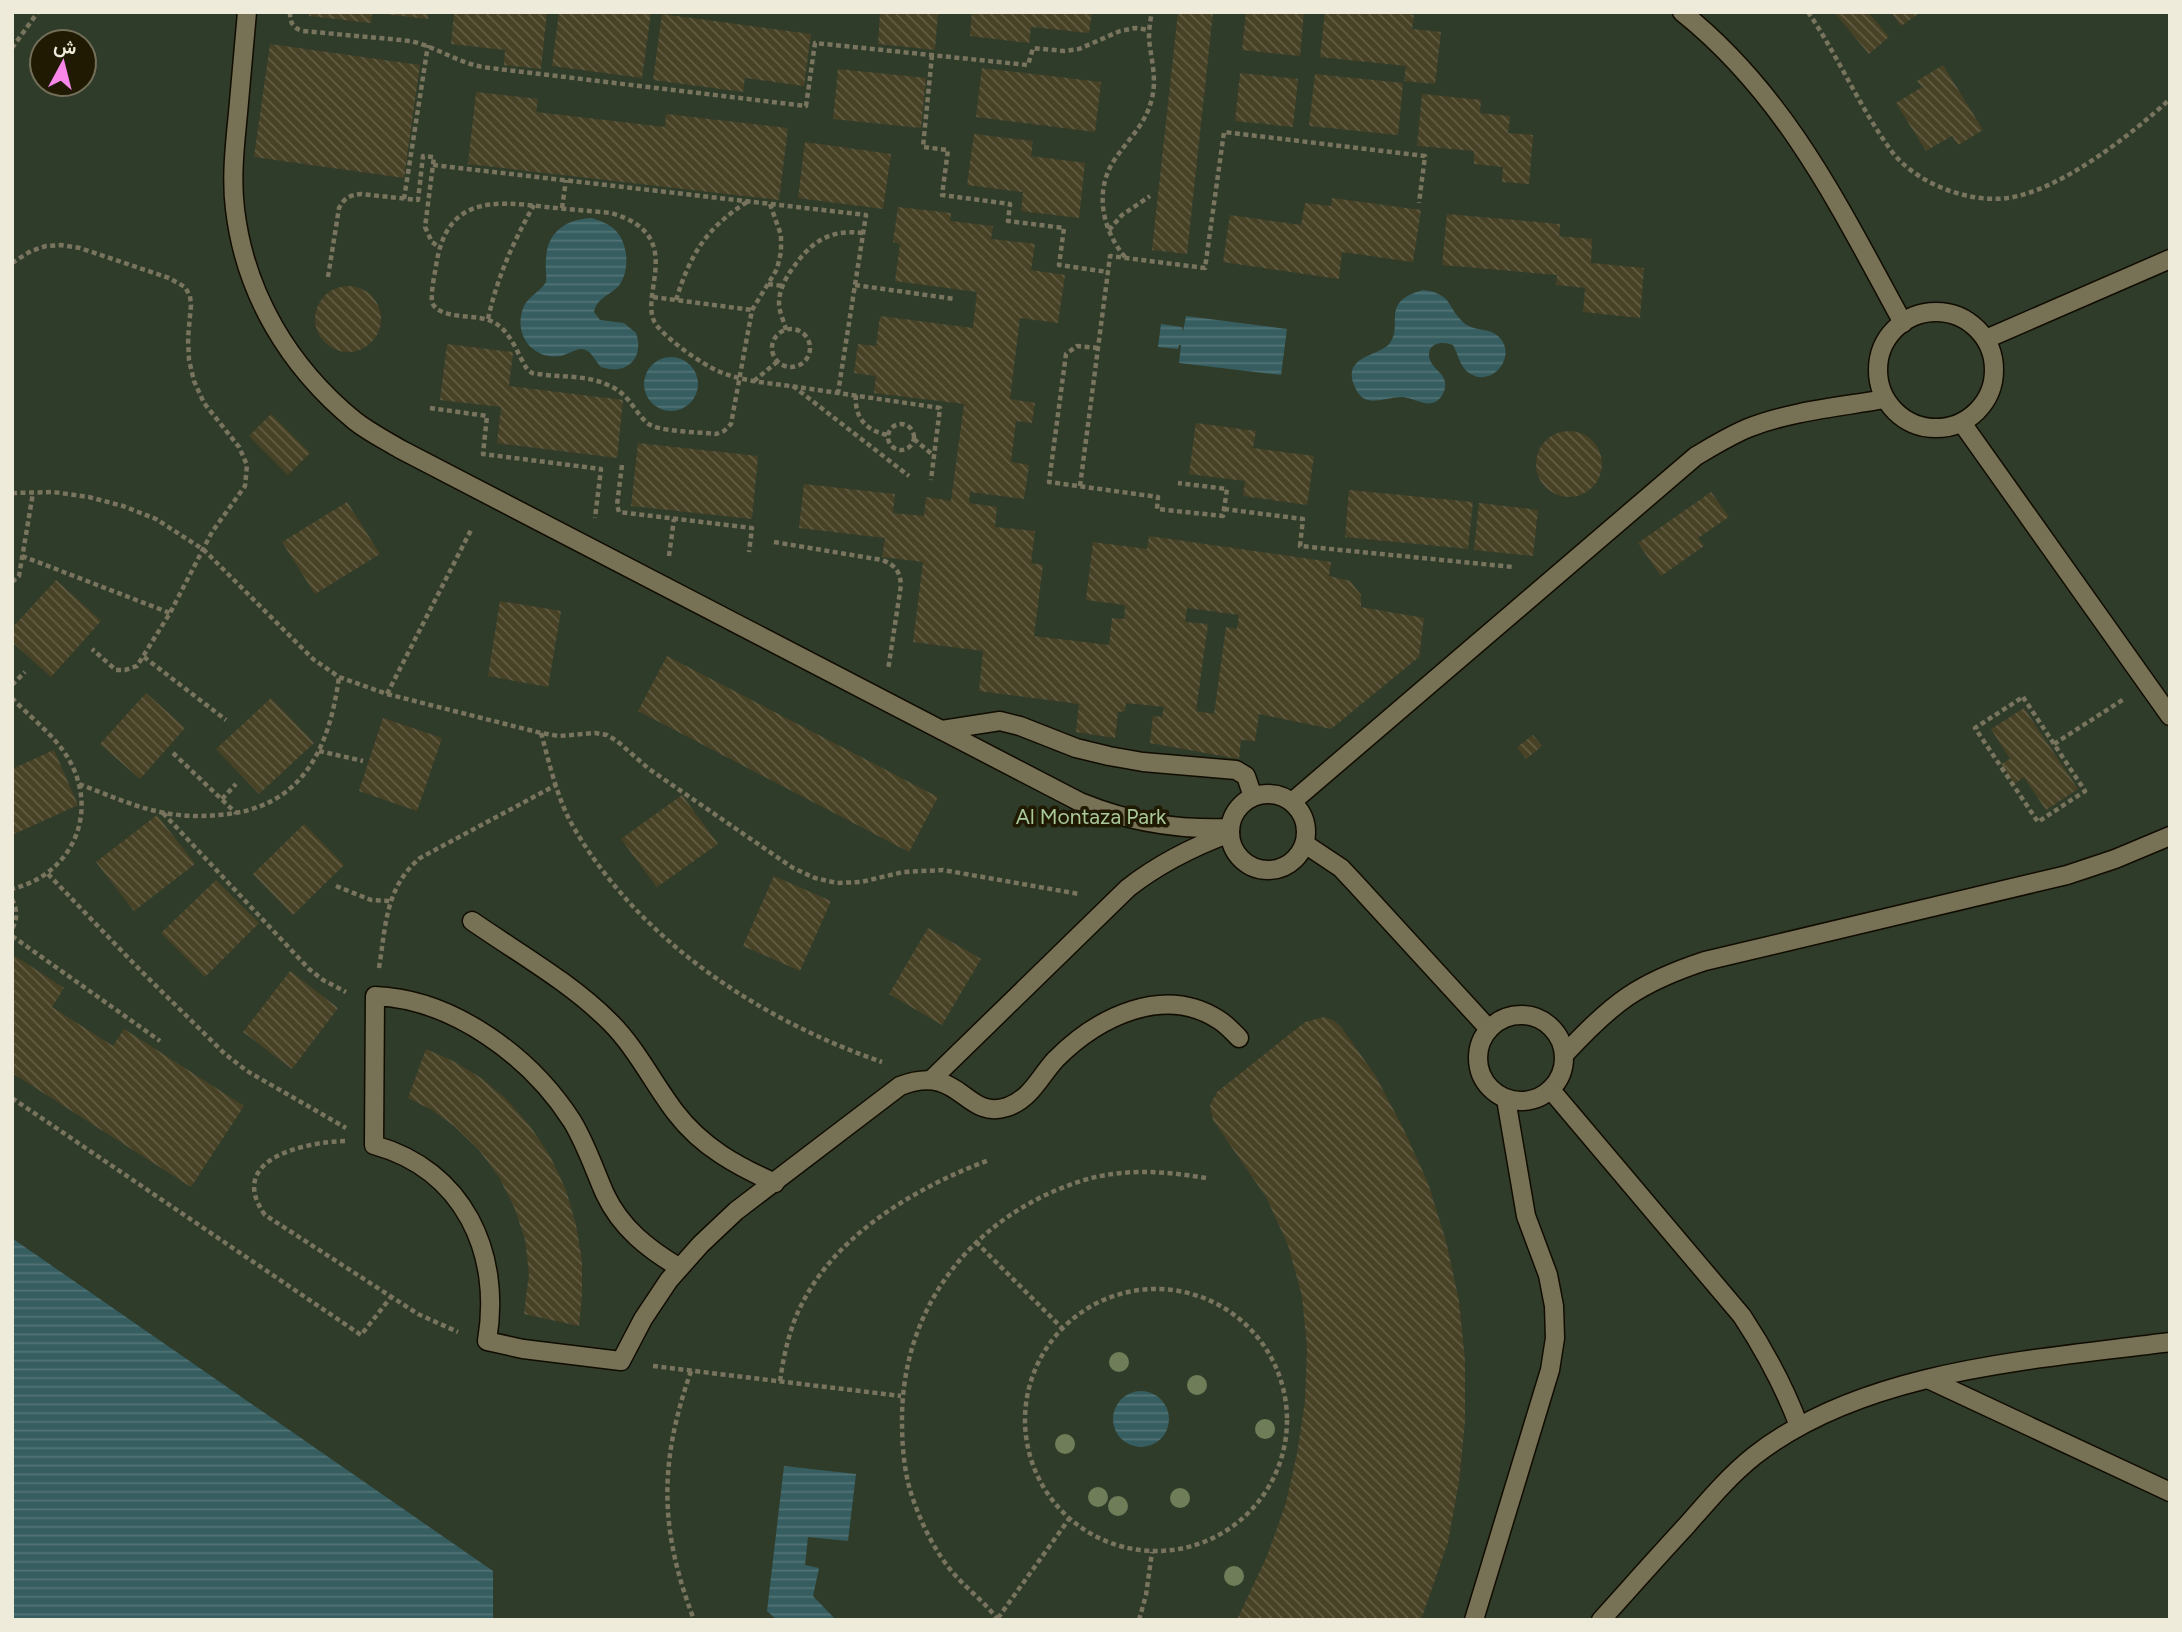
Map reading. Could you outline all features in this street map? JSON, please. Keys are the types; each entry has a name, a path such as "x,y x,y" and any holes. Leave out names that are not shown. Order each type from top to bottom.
{"lane":[{"path":"247,12 234,157 235,207 244,257 261,305 286,349 319,389 357,422 400,449 1080,802 1138,822 1169,827 1230,830"},
{"path":"1682,12 1733,58 1769,99 1801,142 1903,323"},
{"path":"1986,339 2170,259"},
{"path":"1948,313 1962,318 1986,339 1995,365 1991,393 1983,405 1962,423 1933,429 1919,426 1905,420 1885,399 1879,383 1878,365 1882,349 1891,334 1903,323 1917,315 1948,313"},
{"path":"1292,802 1696,457 1722,440 1779,418 1885,399"},
{"path":"1962,423 2170,716"},
{"path":"942,730 1000,721 1076,748 1109,756 1143,762 1236,770 1246,776 1253,797"},
{"path":"1266,794 1280,796 1292,802 1305,821 1305,844 1299,856 1276,870 1250,866 1240,858 1233,846 1230,830 1234,814 1242,804 1253,797 1266,794"},
{"path":"932,1079 1114,901 1151,870 1230,830"},
{"path":"1565,1054 1594,1022 1627,995 1664,974 1705,961 2067,875 2170,836"},
{"path":"1305,844 1341,868 1488,1028"},
{"path":"472,921 586,1000 611,1023 634,1049 676,1113 704,1143 737,1166 775,1183"},
{"path":"680,1268 651,1251 616,1214 572,1121 548,1089 512,1054 487,1035 432,1008 405,999 374,996 374,1145 391,1150 422,1167 449,1190 466,1213 479,1238 488,1265 491,1317 487,1341 523,1349 621,1361 643,1319 701,1244 736,1211 900,1086 916,1080 932,1079 946,1083 980,1108 1006,1108 1028,1094 1054,1061 1075,1041 1099,1025 1149,1005 1174,1004 1198,1009 1221,1021 1239,1038"},
{"path":"1518,1014 1535,1017 1549,1025 1560,1039 1565,1054 1559,1080 1551,1090 1537,1099 1521,1102 1506,1099 1491,1090 1481,1076 1477,1060 1480,1043 1488,1028 1502,1018 1518,1014"},
{"path":"1551,1090 1742,1315 1782,1383 1799,1426"},
{"path":"1474,1620 1550,1370 1555,1338 1554,1306 1548,1275 1526,1216 1506,1099"},
{"path":"1601,1620 1719,1489 1753,1457 1799,1426 1849,1403 1965,1370 2170,1342"},
{"path":"1928,1379 2170,1492"}],"path":[{"path":"12,48 38,12"},
{"path":"290,12 291,23 295,29 411,41 482,67 806,106 815,43 1028,65 1033,48 1071,50 1093,44 1120,31 1135,28 1149,30"},
{"path":"1126,258 1114,245 1103,213 1105,179 1113,163 1146,118 1153,97 1155,75 1149,30 1152,12"},
{"path":"1808,12 1830,44 1891,151 1909,169 1931,184 1955,193 1981,198 2007,198 2033,191 2103,153 2148,120 2170,99"},
{"path":"404,199 428,45"},
{"path":"932,55 923,147 948,150 942,195 1010,204 1007,221 1064,228 1059,265 1108,272"},
{"path":"1080,486 1110,256 1205,268 1224,132 1425,156 1419,203"},
{"path":"328,277 342,201 361,194 418,200 423,156 434,156 425,227 432,242 439,247"},
{"path":"433,164 866,215 838,393"},
{"path":"562,208 566,180"},
{"path":"1108,230 1122,215 1150,196"},
{"path":"770,204 781,235 781,253 776,269 752,310 738,378 731,424 716,434 658,428 648,424 633,403 620,391 606,384 532,373 498,324 488,319 434,308 432,298 439,247 446,230 460,216 477,206 496,202 611,213 623,217 645,233 656,257 651,317 656,326 705,364 738,378 940,408 931,480"},
{"path":"676,300 689,261 700,243 729,213 748,202"},
{"path":"488,319 502,269 514,239 534,205"},
{"path":"786,330 779,306 783,286 805,251 832,234 848,231 863,233"},
{"path":"12,263 31,251 61,245 80,248 178,281 190,296 189,360 194,381 204,403 239,447 247,466 245,486 212,532 144,657 136,666 116,670 92,649"},
{"path":"768,284 783,286"},
{"path":"855,285 955,299"},
{"path":"653,297 752,310"},
{"path":"786,330 803,332 810,348 808,357 794,367 785,366 778,361 772,347 774,339 786,330"},
{"path":"1098,348 1077,346 1066,354 1049,482 1158,496 1157,509 1223,516 1227,489 1178,483"},
{"path":"754,381 778,361"},
{"path":"792,386 909,476"},
{"path":"856,395 855,405 862,423 878,433 888,435"},
{"path":"430,408 487,415 483,454 601,468 591,548"},
{"path":"899,424 907,425 914,439 911,446 903,450 895,449 889,443 888,435 892,428 899,424"},
{"path":"914,439 934,455"},
{"path":"622,465 617,505 619,512 752,528 749,552"},
{"path":"12,493 53,492 77,495 123,506 156,519 204,550 313,659 339,677 387,694 541,733 559,736 595,733 607,735 618,741 649,769 793,868 815,878 838,883 861,882 903,872 943,870 1114,901"},
{"path":"12,582 19,576 33,493"},
{"path":"1224,509 1303,519 1300,545 1513,568"},
{"path":"387,694 471,530"},
{"path":"774,542 882,560 897,568 901,585 884,700"},
{"path":"22,555 170,613"},
{"path":"144,657 226,720"},
{"path":"12,685 25,672"},
{"path":"79,784 136,806 163,813 200,817 253,810 294,787 309,769 330,726 339,677"},
{"path":"2054,744 2148,684"},
{"path":"2023,697 2054,744 2085,791 2038,822 1975,728 2023,697"},
{"path":"12,698 66,754 79,784 82,817 75,839 64,858 48,874 29,885 12,889"},
{"path":"541,733 556,785 574,828 611,883 639,915 671,945 720,980 771,1011 877,1060 932,1079"},
{"path":"319,751 363,761"},
{"path":"173,753 237,814"},
{"path":"222,799 236,784"},
{"path":"163,813 309,969 338,989 355,995 374,996 390,901 407,870 420,858 556,785"},
{"path":"48,874 225,1054 247,1071 374,1145"},
{"path":"336,886 371,900 390,901"},
{"path":"12,899 16,924 12,929"},
{"path":"12,936 160,1041"},
{"path":"12,1098 361,1335 391,1297"},
{"path":"374,1145 350,1141 326,1142 279,1154 264,1164 256,1175 253,1189 256,1203 265,1215 418,1314 487,1341"},
{"path":"780,1381 785,1349 796,1317 811,1289 830,1264 884,1214 920,1190 989,1160"},
{"path":"1069,1519 998,1619 953,1573 928,1533 910,1489 902,1443 901,1396 907,1362 923,1318 952,1268 976,1242 1008,1216 1044,1195 1083,1181 1124,1173 1165,1171 1206,1178"},
{"path":"976,1242 1062,1328"},
{"path":"1144,1289 1185,1293 1204,1298 1231,1312 1254,1333 1272,1358 1283,1386 1288,1416 1286,1446 1276,1475 1260,1501 1238,1523 1212,1539 1183,1549 1152,1552 1122,1547 1094,1536 1069,1519 1048,1496 1033,1469 1025,1440 1030,1379 1043,1352 1062,1328 1086,1309 1114,1296 1144,1289"},
{"path":"621,1361 901,1396"},
{"path":"691,1371 680,1402 670,1448 666,1496 670,1542 680,1584 694,1620"},
{"path":"1139,1620 1146,1595 1152,1552"}],"green space":[{"name":"Al Montaza Park","path":"12,12 2170,12 2170,1620 493,1620 492,1571 12,1238"}],"water":[{"path":"592,218 614,229 625,250 625,271 620,284 601,299 594,312 600,320 624,323 636,333 638,350 635,357 631,363 618,369 601,367 590,353 579,349 560,356 541,354 527,343 521,326 524,306 546,282 547,250 554,234 566,224"},
{"path":"1423,290 1440,294 1467,325 1498,336 1506,352 1500,368 1486,377 1478,377 1463,367 1453,345 1439,343 1432,347 1429,355 1431,363 1445,382 1444,392 1437,401 1428,403 1402,397 1375,401 1364,398 1355,387 1353,369 1363,358 1390,343 1394,336 1397,307 1410,295"},
{"path":"1186,316 1287,329 1281,375 1179,363 1181,345 1178,349 1158,347 1161,324 1182,327 1183,331"},
{"path":"671,357 690,365 698,384 690,403 671,411 652,403 644,384 652,365"},
{"path":"12,1238 493,1571 493,1620 12,1620"},
{"path":"1135,1391 1147,1391 1157,1395 1165,1403 1169,1419 1165,1435 1157,1443 1147,1447 1135,1447 1125,1443 1117,1435 1113,1425 1113,1413 1117,1403 1125,1395"},
{"path":"784,1466 856,1474 848,1541 808,1537 805,1565 819,1568 813,1596 836,1620 777,1620 767,1611"}],"building":[{"path":"309,12 372,12 371,23 309,16"},
{"path":"428,12 428,19 384,14"},
{"path":"454,12 547,12 541,69 504,65 505,50 451,44"},
{"path":"559,12 651,12 642,78 552,66"},
{"path":"880,12 938,12 935,50 878,44"},
{"path":"972,12 1092,12 1089,33 1031,27 1029,43 970,36"},
{"path":"1178,12 1213,12 1187,254 1152,250"},
{"path":"1246,12 1304,12 1300,56 1242,50"},
{"path":"1325,12 1391,12 1414,15 1412,29 1441,32 1435,84 1404,81 1406,66 1320,57"},
{"path":"1834,12 1868,12 1889,37 1869,54"},
{"path":"1891,12 1921,12 1901,26"},
{"path":"662,14 811,34 804,86 745,78 743,92 653,80"},
{"path":"270,44 420,65 404,178 254,157"},
{"path":"1943,65 1983,130 1958,145 1952,136 1926,151 1896,103 1922,87 1917,81"},
{"path":"982,68 1101,82 1095,132 976,117"},
{"path":"838,69 926,78 921,128 833,119"},
{"path":"1240,73 1298,79 1293,127 1235,121"},
{"path":"1315,74 1403,83 1398,135 1309,126"},
{"path":"476,92 538,99 536,112 665,127 666,114 788,128 779,200 468,164"},
{"path":"1422,94 1481,100 1480,113 1510,116 1508,133 1533,135 1529,184 1502,182 1503,167 1474,164 1474,151 1417,146"},
{"path":"974,134 1033,141 1031,156 1085,163 1079,218 1021,211 1023,192 967,185"},
{"path":"805,142 891,154 883,209 798,198"},
{"path":"1332,198 1421,210 1413,262 1342,252 1339,279 1223,262 1230,215 1301,225 1305,203 1331,206"},
{"path":"898,207 951,213 950,221 993,226 991,239 1035,244 1031,270 1065,275 1058,323 1020,318 1010,399 1035,403 1032,423 1016,421 1011,462 1029,465 1024,499 970,492 969,503 997,507 995,527 1035,531 1031,563 1043,565 1034,636 1109,645 1112,618 1124,619 1125,605 1086,600 1093,542 1147,549 1149,536 1331,562 1329,576 1350,581 1361,595 1361,607 1424,618 1419,657 1331,729 1259,714 1255,741 1241,740 1239,759 1150,743 1153,716 1162,717 1164,707 1126,703 1125,711 1118,712 1115,738 1076,732 1079,704 979,691 983,651 913,642 923,562 882,557 885,538 799,528 804,484 895,494 893,513 924,516 926,497 951,501 964,404 874,393 876,376 854,373 858,344 876,346 880,316 973,328 977,292 895,281 900,244 893,242","holes":["1187,608 1239,615 1237,629 1226,627 1214,714 1196,711 1208,624 1185,622"]},
{"path":"1447,214 1560,224 1559,236 1592,239 1591,263 1644,268 1640,318 1583,312 1585,288 1556,285 1557,275 1442,265"},
{"path":"341,286 355,286 367,291 376,300 381,319 379,332 372,343 355,352 341,352 329,347 320,338 315,326 315,312 320,300 329,291"},
{"path":"447,344 513,352 509,386 623,400 617,458 497,443 501,407 440,400"},
{"path":"271,414 310,453 288,475 249,436"},
{"path":"1196,423 1256,431 1253,448 1314,456 1307,505 1243,496 1245,481 1189,474"},
{"path":"1569,431 1592,441 1602,464 1592,487 1569,497 1546,487 1536,464 1546,441"},
{"path":"638,443 758,456 752,519 631,506"},
{"path":"1349,490 1473,502 1468,549 1345,537"},
{"path":"1711,492 1729,517 1698,538 1704,546 1661,576 1638,543"},
{"path":"347,502 380,554 315,594 282,542"},
{"path":"1479,503 1538,510 1533,556 1474,550"},
{"path":"56,580 101,621 51,677 12,642 12,628"},
{"path":"500,601 561,611 548,687 488,676"},
{"path":"667,656 938,797 909,852 638,711"},
{"path":"146,693 185,728 140,779 100,744"},
{"path":"271,698 314,743 259,794 216,749"},
{"path":"2024,708 2078,789 2046,810 2024,777 2014,784 2001,764 2010,759 1991,729"},
{"path":"383,718 442,738 417,811 359,791"},
{"path":"1533,735 1542,746 1526,759 1517,747"},
{"path":"54,750 78,805 12,835 12,769"},
{"path":"682,795 718,844 657,887 621,839"},
{"path":"157,815 195,864 134,911 96,862"},
{"path":"304,824 344,865 293,915 253,874"},
{"path":"774,876 831,901 800,971 743,946"},
{"path":"216,880 259,923 205,977 161,933"},
{"path":"928,928 981,959 942,1025 889,994"},
{"path":"12,954 64,988 52,1007 113,1046 124,1029 244,1106 191,1187 12,1073"},
{"path":"290,971 338,1008 292,1069 243,1032"},
{"path":"1324,1017 1341,1027 1375,1075 1403,1128 1428,1183 1446,1241 1459,1301 1465,1361 1465,1421 1459,1482 1448,1542 1421,1620 1237,1620 1267,1556 1285,1506 1305,1401 1307,1348 1302,1296 1288,1245 1266,1197 1213,1120 1210,1105 1217,1092 1305,1022"},
{"path":"426,1049 481,1078 505,1098 530,1126 550,1156 566,1190 576,1225 582,1261 579,1326 524,1314 529,1273 525,1239 514,1207 499,1177 479,1150 454,1126 432,1110 408,1098"}]}
